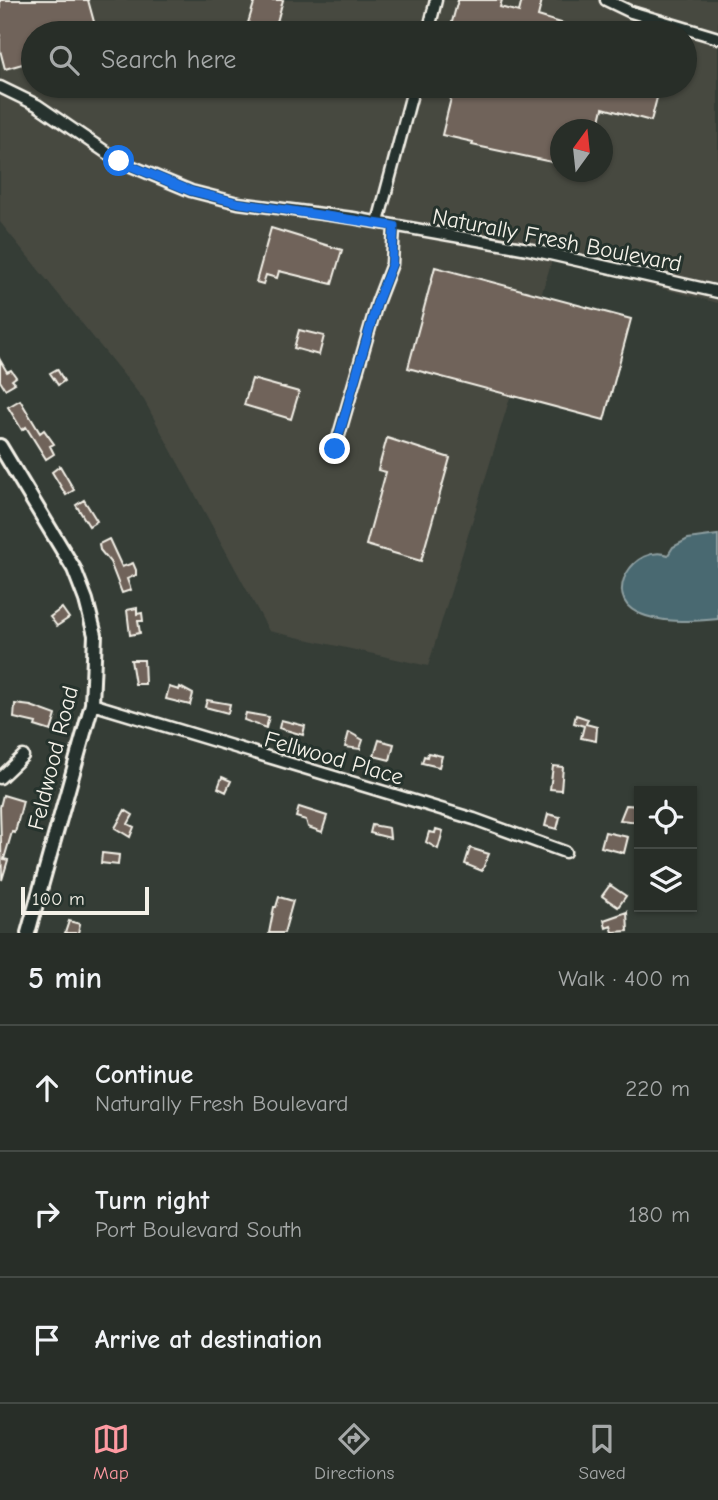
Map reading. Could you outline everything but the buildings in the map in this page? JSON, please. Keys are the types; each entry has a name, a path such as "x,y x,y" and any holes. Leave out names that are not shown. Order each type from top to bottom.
{"street":[{"path":"431,21 436,0"},
{"path":"606,0 631,12 661,21"},
{"path":"697,32 718,38"},
{"name":"Naturally Fresh Boulevard","path":"0,87 21,97"},
{"name":"Naturally Fresh Boulevard","path":"23,98 119,161 191,191 239,203 379,222 527,249 718,292"},
{"path":"379,222 411,98"},
{"path":"335,449 377,303 392,264 394,226"},
{"name":"Feldwood Road","path":"0,446 74,569 95,635 92,704 28,933"},
{"name":"Fellwood Place","path":"92,704 474,819 565,852"},
{"path":"0,778 23,756"}],"shaded area":[{"path":"0,0 718,0 718,303 552,260 428,666 269,631 144,400 0,222"}],"water":[{"path":"718,535 718,619 657,619 638,613 627,605 622,595 623,584 634,564 656,553 668,555 673,547 688,539"}],"route":[{"path":"119,161 191,191 239,203 394,226 392,264 377,303 335,449"}]}
